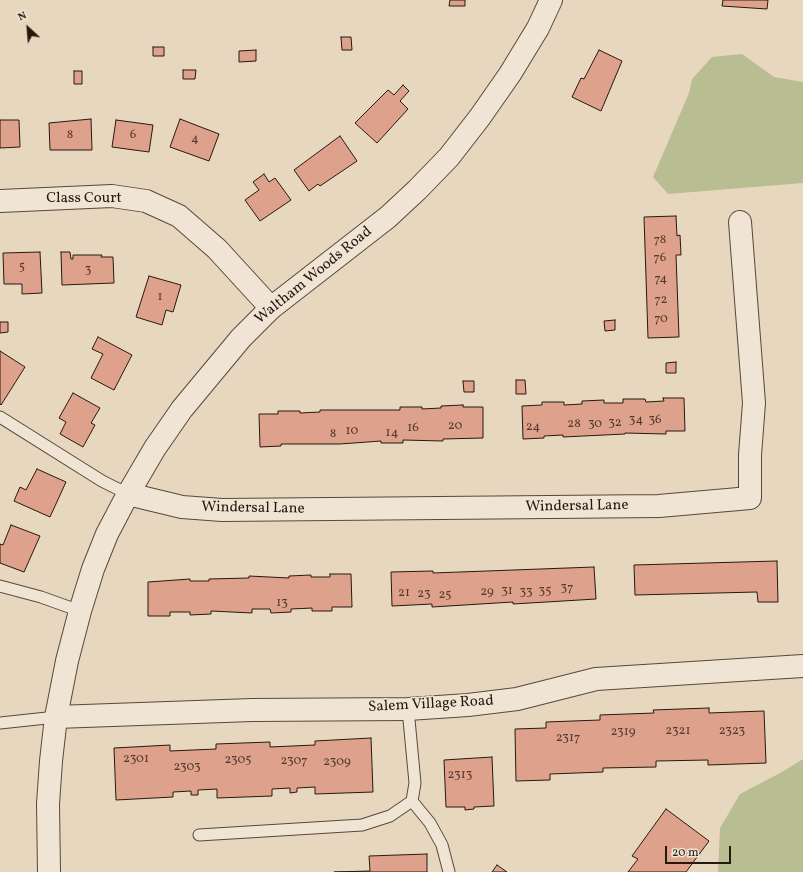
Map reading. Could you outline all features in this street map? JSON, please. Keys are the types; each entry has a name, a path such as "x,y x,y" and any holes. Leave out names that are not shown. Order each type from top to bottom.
{"street":[{"name":"Waltham Woods Road","path":"49,872 48,804 56,717 66,661 93,569 107,534 128,494 155,448 182,409 241,338 271,308 388,216 417,190 449,157 480,117 510,74 538,28 551,0"},
{"name":"Class Court","path":"0,201 112,196 146,201 179,216 217,249 271,308"},
{"name":"Windersal Lane","path":"128,494 182,507 222,510 659,506 750,498 750,455 754,403 740,222"},
{"name":"Salem Village Road","path":"56,717 252,710 408,709 468,705 517,699 596,679 803,666"}],"lane":[{"path":"0,417 102,481 128,494"},
{"path":"0,586 41,597 80,611"},
{"path":"199,836 362,826 390,816 412,801 415,783 408,709"},
{"path":"0,723 56,717"},
{"path":"412,801 430,823 442,845 449,872"}],"green space":[{"path":"742,54 774,77 803,82 803,183 668,194 653,177 689,93 692,79 712,57"},
{"path":"803,759 803,872 718,872 720,828 740,794"}],"building":[{"path":"450,0 465,0 465,6 449,6"},
{"path":"723,0 768,0 767,9 722,6"},
{"path":"341,37 351,37 352,50 342,50"},
{"path":"153,47 164,47 164,56 153,56"},
{"path":"256,50 256,61 239,62 239,51"},
{"path":"599,50 622,61 601,111 572,97 581,78 584,79"},
{"path":"183,70 196,70 195,79 183,79"},
{"path":"74,71 82,71 82,84 74,84"},
{"path":"403,85 409,91 400,101 408,109 377,143 355,123 388,90 394,95"},
{"path":"91,119 92,150 50,150 49,123"},
{"path":"180,119 219,134 209,161 170,147"},
{"path":"0,120 19,120 20,147 0,148"},
{"path":"116,120 153,125 149,152 112,147"},
{"path":"340,136 357,161 320,186 318,184 309,191 294,170"},
{"path":"264,174 269,182 275,178 291,200 260,221 245,200 259,190 253,182"},
{"path":"676,216 677,236 680,235 681,255 676,255 679,337 648,338 644,217"},
{"path":"40,252 42,293 22,294 22,284 4,284 3,253"},
{"path":"61,252 70,252 71,259 73,259 73,255 102,255 101,257 113,257 114,283 62,285"},
{"path":"149,276 181,285 173,312 166,310 162,325 136,317"},
{"path":"615,320 615,330 605,331 604,321"},
{"path":"0,322 8,322 8,332 0,333"},
{"path":"98,337 132,355 114,390 91,378 103,354 92,349"},
{"path":"0,351 25,367 1,405 0,404"},
{"path":"676,362 676,373 666,373 666,363"},
{"path":"516,380 525,380 526,394 516,394"},
{"path":"463,381 474,381 474,392 464,392"},
{"path":"73,393 100,408 91,423 95,425 83,447 60,434 66,422 59,418"},
{"path":"663,398 684,398 685,431 666,431 666,434 625,433 563,437 563,435 523,439 522,406 542,405 542,402 564,402 564,405 582,404 582,401 604,400 604,403 623,403 623,399 645,399 646,402 664,401"},
{"path":"463,405 463,407 483,407 483,438 443,439 443,441 403,440 403,443 381,443 381,441 340,444 281,444 281,446 260,447 259,414 278,414 278,411 300,411 300,413 320,412 320,410 400,410 400,407 422,407 422,409"},
{"path":"37,469 66,482 50,517 14,501 20,487 26,490"},
{"path":"11,525 40,536 24,572 0,563 0,544 3,545"},
{"path":"777,561 778,602 758,602 757,592 635,595 634,565"},
{"path":"594,567 596,599 432,607 432,604 392,606 391,572 433,571 433,573"},
{"path":"330,574 351,574 352,607 332,607 332,611 312,611 312,608 291,609 291,612 271,613 270,609 252,609 252,613 211,611 211,614 190,615 190,612 170,612 170,616 148,616 148,582 190,579 190,581 209,581 209,579 249,578 249,576 289,578 289,576 311,575 311,577 330,577"},
{"path":"709,708 709,713 764,711 766,763 708,765 708,760 656,761 656,767 603,768 603,772 550,774 550,780 516,781 515,729 546,728 546,722 600,720 600,715 654,713 653,710"},
{"path":"371,738 373,792 315,794 315,787 297,788 297,792 290,793 290,788 272,789 272,796 217,798 217,789 198,790 198,795 191,795 191,791 173,792 173,797 116,800 114,748 170,745 170,751 216,749 216,744 270,742 270,747 315,745 315,741"},
{"path":"492,757 494,806 474,807 474,809 465,810 465,807 446,807 444,760"},
{"path":"666,809 709,841 686,872 628,872 638,859 632,856"},
{"path":"427,854 427,872 334,872 370,871 369,856"},
{"path":"497,865 507,872 492,872"}]}
